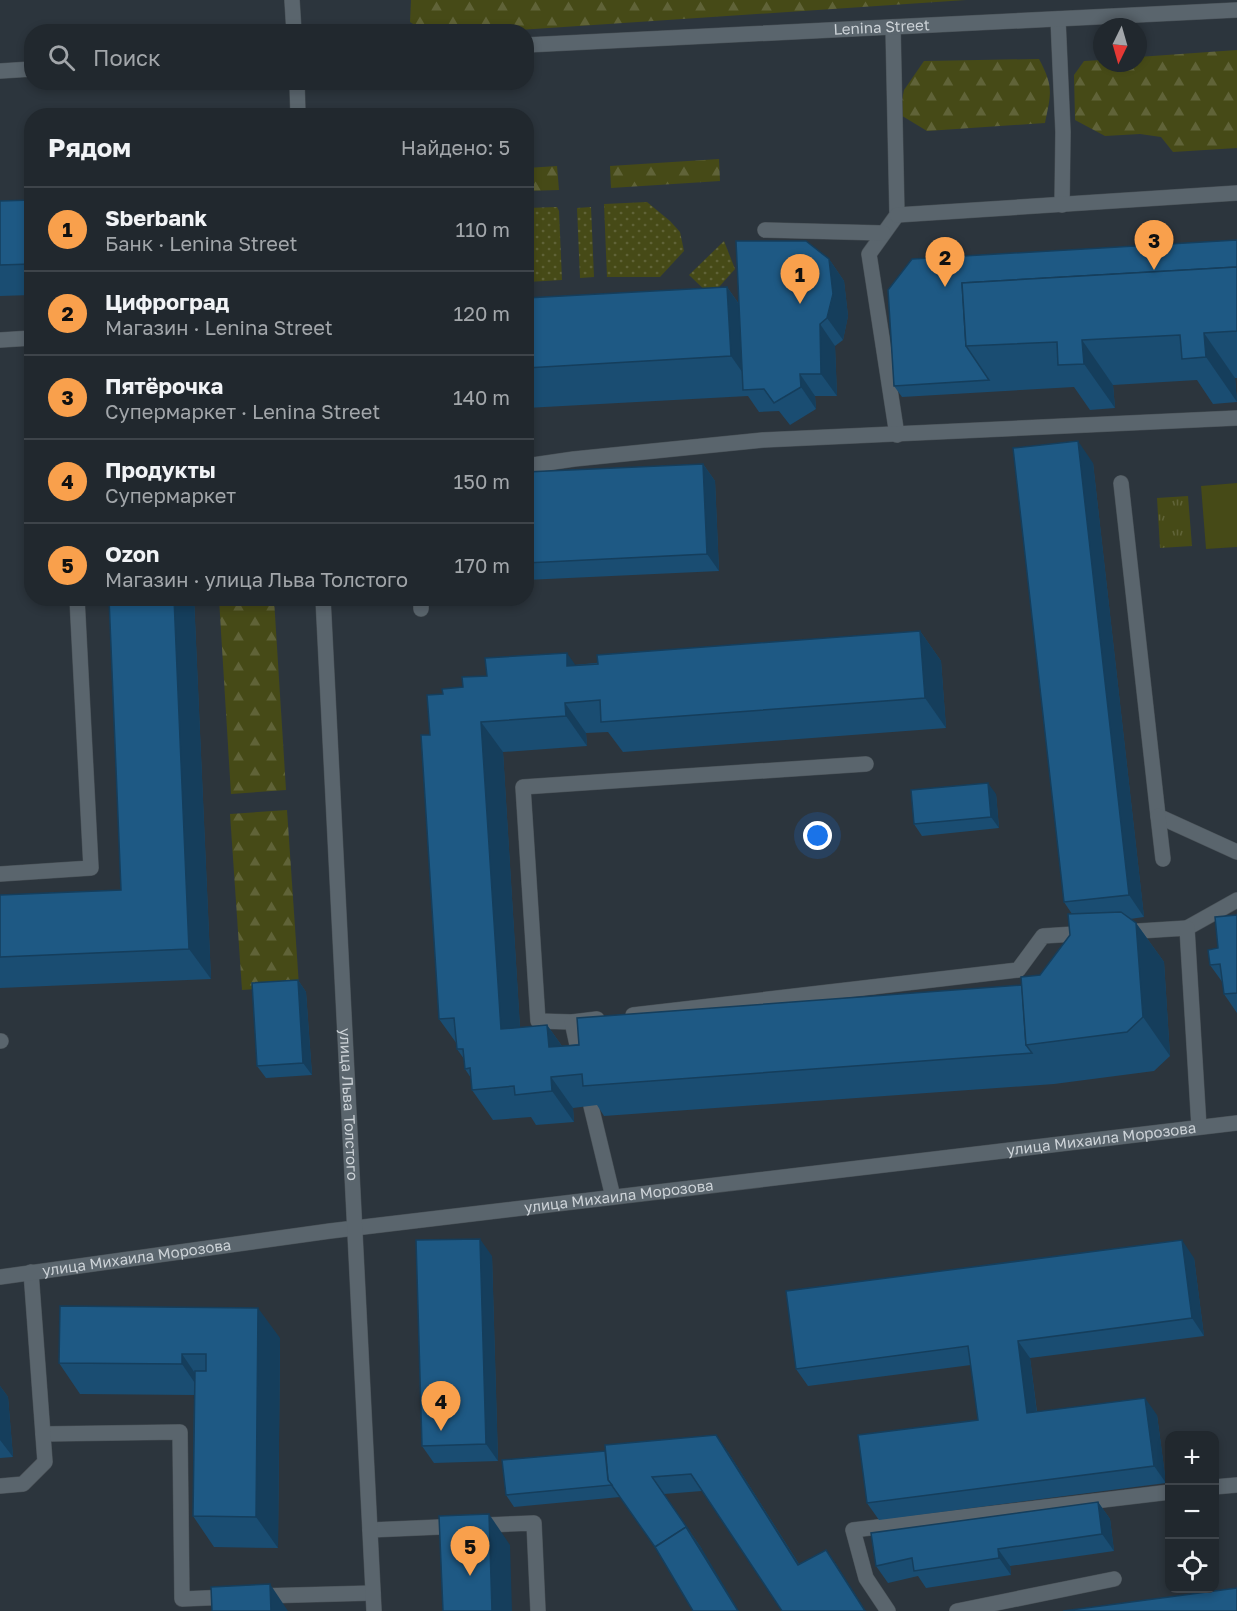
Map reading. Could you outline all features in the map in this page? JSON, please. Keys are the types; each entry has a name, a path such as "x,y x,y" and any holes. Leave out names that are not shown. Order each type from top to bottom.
{"street":[{"path":"292,0 294,24"},
{"name":"Lenina Street","path":"534,45 1237,10"},
{"path":"1058,19 1064,132 1062,205"},
{"path":"892,27 897,215 869,254 897,435"},
{"path":"0,70 24,69"},
{"path":"297,90 298,108"},
{"path":"897,215 1237,193"},
{"path":"765,230 883,233"},
{"path":"0,340 24,339"},
{"path":"534,465 764,440 1237,418"},
{"path":"1121,483 1163,859"},
{"path":"0,874 91,868 77,606"},
{"name":"улица Льва Толстого","path":"323,606 374,1611"},
{"path":"866,764 523,787 538,1021 572,1022 1018,970 1043,936 1187,928 1237,900"},
{"path":"1158,816 1237,852"},
{"path":"1187,928 1199,1127"},
{"path":"572,1022 585,1076"},
{"path":"591,1106 613,1197"},
{"name":"улица Михаила Морозова","path":"0,1276 355,1227 1237,1123"},
{"path":"0,1486 22,1484 45,1462 31,1272"},
{"path":"43,1434 180,1432 182,1599 373,1593"},
{"path":"1219,1487 1237,1485"},
{"path":"888,1611 866,1578 853,1530 1165,1493"},
{"path":"370,1530 534,1523 538,1611"},
{"path":"957,1611 1114,1579"}],"green space":[{"path":"411,0 966,0 534,29 534,24 413,24 410,22"},
{"path":"1237,50 1237,148 1173,152 1161,137 1140,134 1105,136 1075,120 1074,75 1084,61 1093,60 1093,72 1147,72 1147,56"},
{"path":"1039,59 1050,90 1045,123 927,131 899,114 904,90 924,61"},
{"path":"719,159 720,181 611,188 610,166"},
{"path":"557,166 559,190 534,191 534,168"},
{"path":"647,202 680,232 684,251 660,277 607,277 604,204"},
{"path":"557,207 559,211 562,280 534,282 534,208"},
{"path":"591,207 594,277 580,278 577,208"},
{"path":"724,241 735,269 711,296 689,275"},
{"path":"1237,483 1237,547 1206,549 1201,486"},
{"path":"1188,496 1192,546 1160,548 1157,498"},
{"path":"219,606 274,606 286,790 231,794"},
{"path":"287,810 299,986 242,990 230,814"}],"building":[{"path":"24,200 24,264 0,265 0,201"},
{"path":"1237,240 1237,267 962,283 966,346 989,380 894,386 888,290 912,259"},
{"path":"736,241 806,241 829,259 833,294 827,318 820,324 821,374 800,374 801,387 774,403 764,389 743,390"},
{"path":"1237,267 1237,331 1204,333 1206,357 1182,359 1180,335 1082,340 1084,364 1058,365 1057,342 966,346 962,283"},
{"path":"727,287 731,356 534,368 534,298"},
{"path":"1078,441 1129,895 1064,902 1013,448"},
{"path":"703,464 707,554 534,563 534,472"},
{"path":"109,606 174,606 189,949 0,957 0,895 121,890"},
{"path":"920,631 925,698 601,722 600,700 565,703 566,716 481,722 501,1029 547,1025 549,1047 579,1045 577,1018 1022,985 1026,1045 1032,1053 583,1086 582,1074 551,1077 552,1091 515,1095 514,1086 472,1090 470,1068 465,1069 463,1049 457,1049 454,1018 439,1019 421,735 430,735 427,695 443,694 442,689 463,687 462,677 487,676 485,658 567,653 567,666 598,664 597,655"},
{"path":"988,783 991,817 914,824 911,790"},
{"path":"1121,912 1136,923 1143,1017 1127,1032 1026,1045 1021,977 1040,975 1070,935 1068,914"},
{"path":"1237,915 1237,993 1224,994 1220,964 1210,965 1208,950 1218,948 1215,917"},
{"path":"298,980 303,1063 257,1066 252,983"},
{"path":"480,1239 486,1444 422,1446 416,1240"},
{"path":"1182,1240 1192,1318 1018,1341 1027,1413 1145,1398 1154,1466 867,1503 858,1435 978,1420 968,1346 796,1369 786,1291"},
{"path":"60,1306 258,1308 256,1517 193,1516 195,1371 206,1371 206,1354 182,1354 182,1364 59,1363"},
{"path":"716,1435 798,1565 826,1550 865,1611 782,1611 691,1474 652,1477 690,1532 686,1527 655,1547 608,1480 605,1445"},
{"path":"605,1451 608,1480 612,1485 506,1495 502,1460"},
{"path":"1098,1502 1102,1534 998,1549 999,1558 914,1571 912,1558 876,1566 871,1533"},
{"path":"489,1514 492,1611 443,1611 439,1516"},
{"path":"686,1527 738,1611 693,1611 655,1547"},
{"path":"270,1584 271,1611 212,1611 211,1587"},
{"path":"1237,1588 1237,1611 1063,1611 1199,1593 1219,1593 1219,1590"}],"place":[{"name":"Пятёрочка","path":"1154,270"},
{"name":"Цифроград","path":"945,287"},
{"name":"Sberbank","path":"800,304"},
{"name":"Продукты","path":"441,1431"},
{"name":"Ozon","path":"470,1576"}]}
